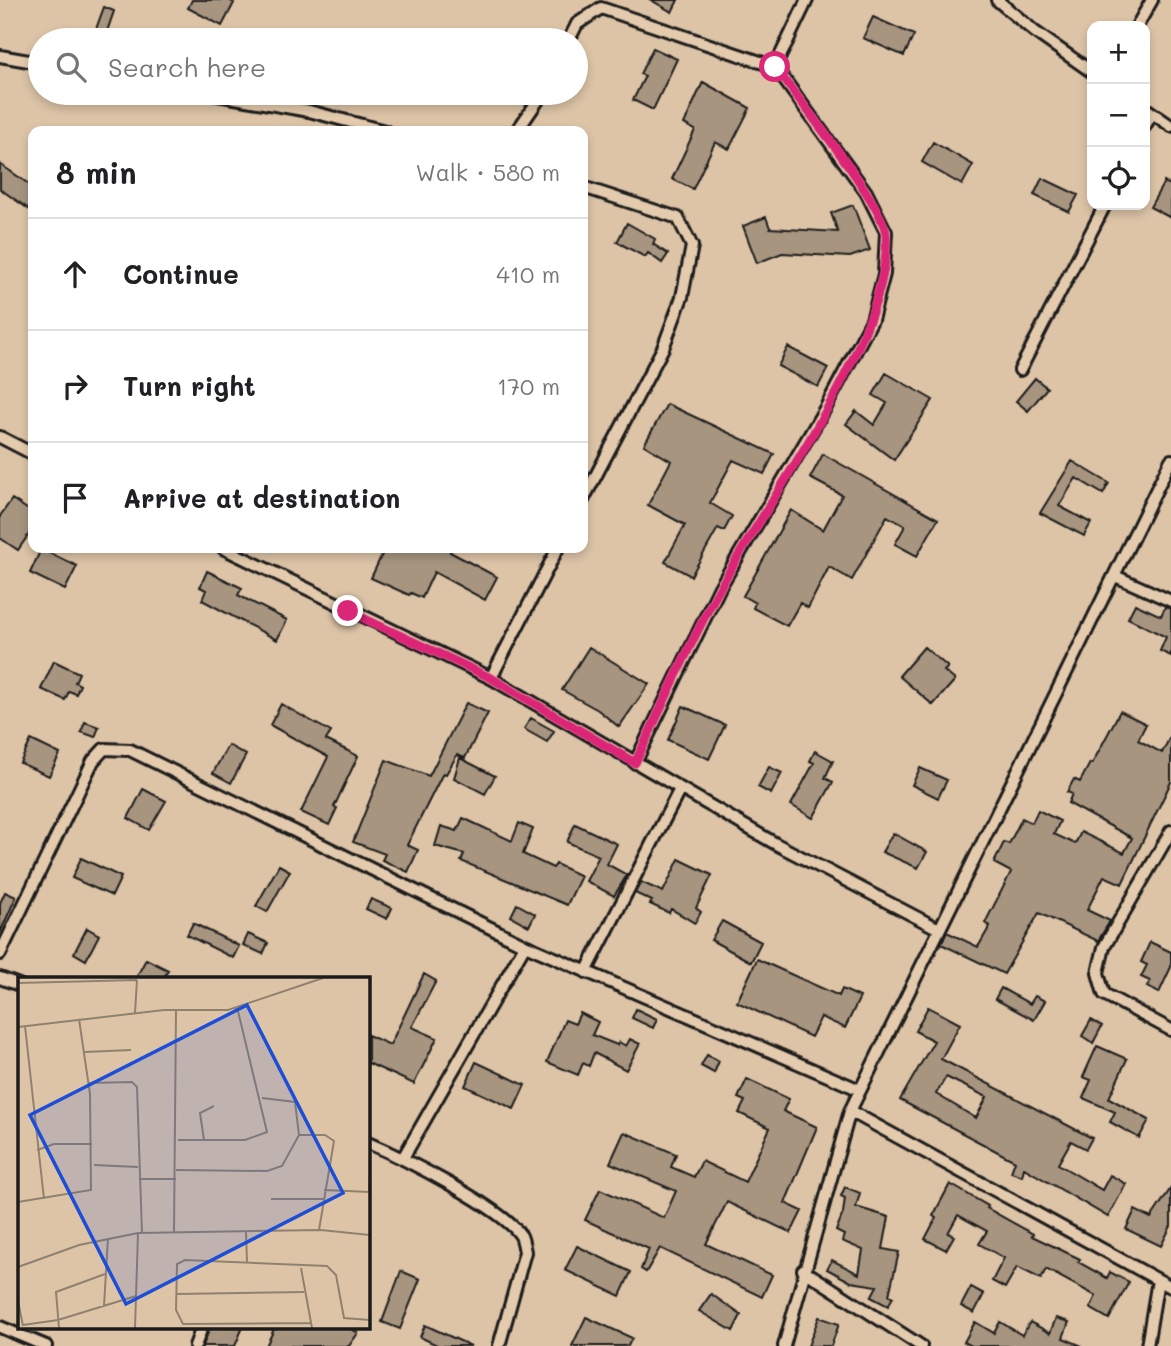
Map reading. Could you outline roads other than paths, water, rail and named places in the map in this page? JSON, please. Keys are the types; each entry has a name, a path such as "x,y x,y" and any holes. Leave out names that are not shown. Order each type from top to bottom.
{"street":[{"path":"775,67 807,0"},
{"path":"997,0 1035,32 1087,68"},
{"path":"1140,21 1152,0"},
{"path":"575,28 601,8 775,67 866,192 886,232 884,274 872,320 826,407 720,587 635,763"},
{"path":"0,56 28,61"},
{"path":"275,105 366,126"},
{"path":"520,126 535,105"},
{"path":"1150,111 1171,126"},
{"path":"588,189 678,218 692,246 682,297 663,348 588,490"},
{"path":"1020,370 1102,210"},
{"path":"0,437 28,451"},
{"path":"784,1346 849,1111 1171,460"},
{"path":"233,553 491,678 776,844 939,929"},
{"path":"491,678 553,553"},
{"path":"1115,576 1171,601"},
{"path":"0,954 93,761 104,749 130,750 525,945 860,1090"},
{"path":"586,972 680,789"},
{"path":"1171,831 1104,947 1098,973 1104,994 1171,1030"},
{"path":"403,1158 525,945"},
{"path":"0,978 18,985"},
{"path":"849,1111 1171,1287"},
{"path":"369,1143 403,1158 476,1201 522,1237 525,1252 499,1346"},
{"path":"803,1270 921,1346"},
{"path":"1147,1346 1158,1280"},
{"path":"0,1327 46,1346"},
{"path":"195,1346 201,1328"}]}
